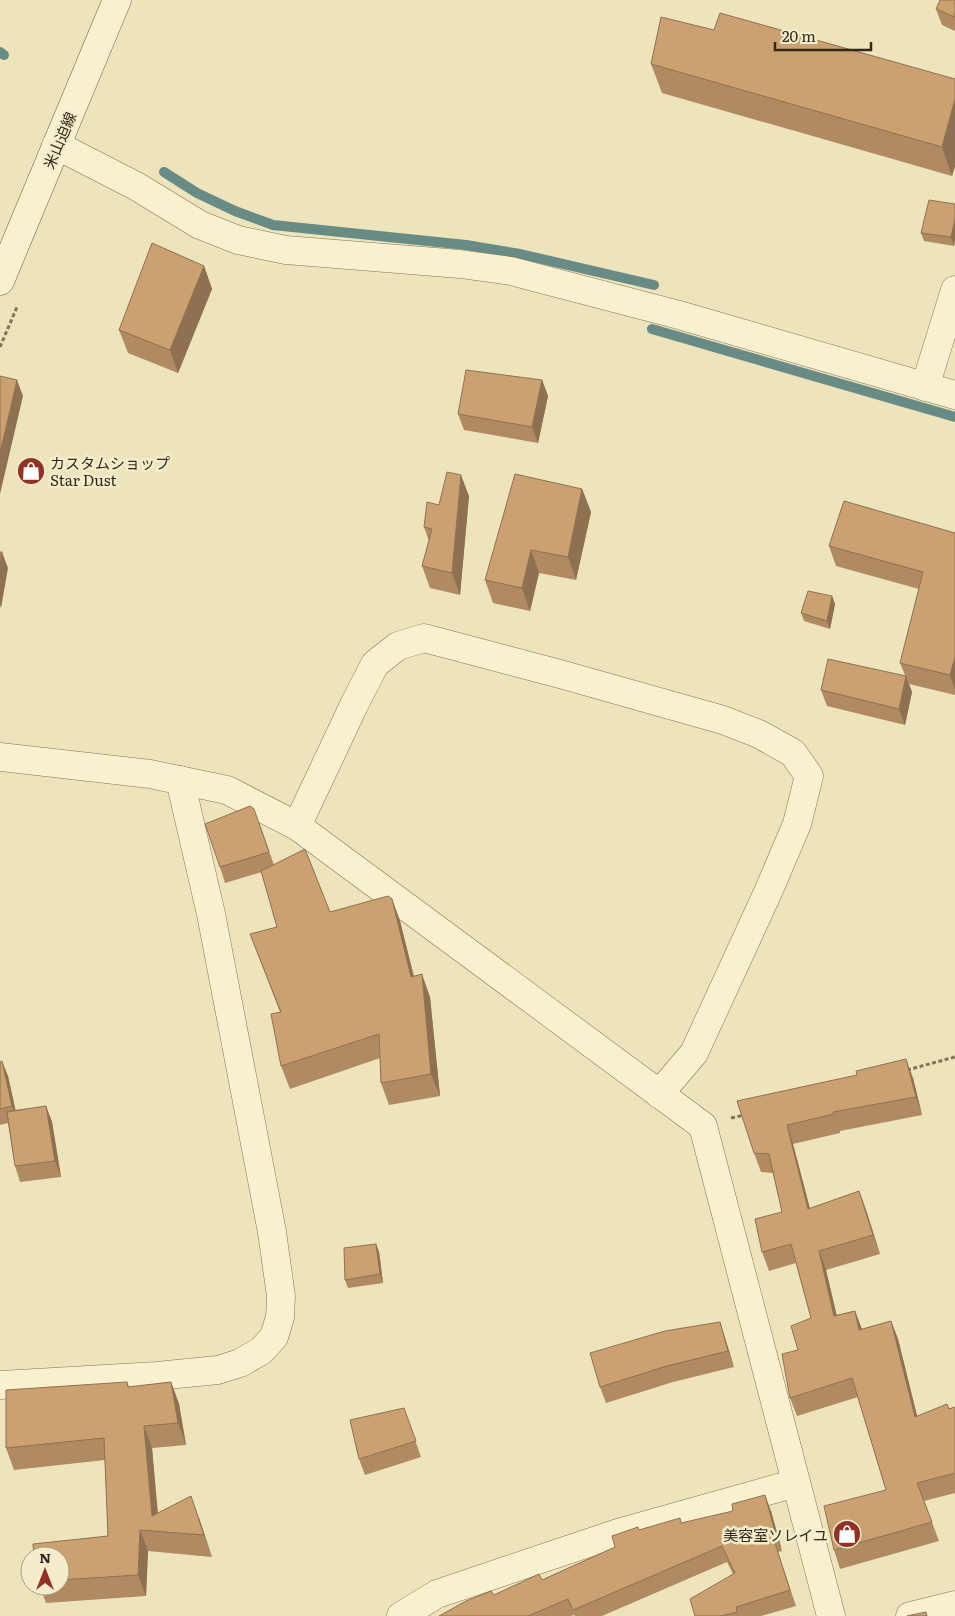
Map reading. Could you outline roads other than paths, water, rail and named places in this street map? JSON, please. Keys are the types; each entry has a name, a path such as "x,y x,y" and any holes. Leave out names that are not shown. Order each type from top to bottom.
{"street":[{"name":"米山迫線","path":"0,281 114,9"},
{"path":"61,135 136,186 200,225 238,240 286,250 460,264 511,271 679,315 955,395"},
{"path":"925,387 955,290"},
{"path":"297,826 375,664 398,646 424,638 722,720 760,734 794,753 809,776 797,824 694,1053 659,1094"},
{"path":"0,758 150,774 227,790 297,826 703,1126 832,1616"},
{"path":"0,1385 157,1376 218,1370 240,1363 262,1351 274,1337 278,1324 281,1296 272,1232 211,914 180,780"},
{"path":"401,1616 437,1594 609,1536 796,1483"},
{"path":"910,1616 955,1605"}],"waterway":[{"path":"0,52 4,55"},
{"path":"164,172 197,193 235,211 273,225 466,245 520,254 654,285"},
{"path":"652,329 955,417"}],"place":[{"name":"カスタムショップ Star Dust","path":"31,471"},
{"name":"美容室ソレイユ","path":"847,1534"}]}
